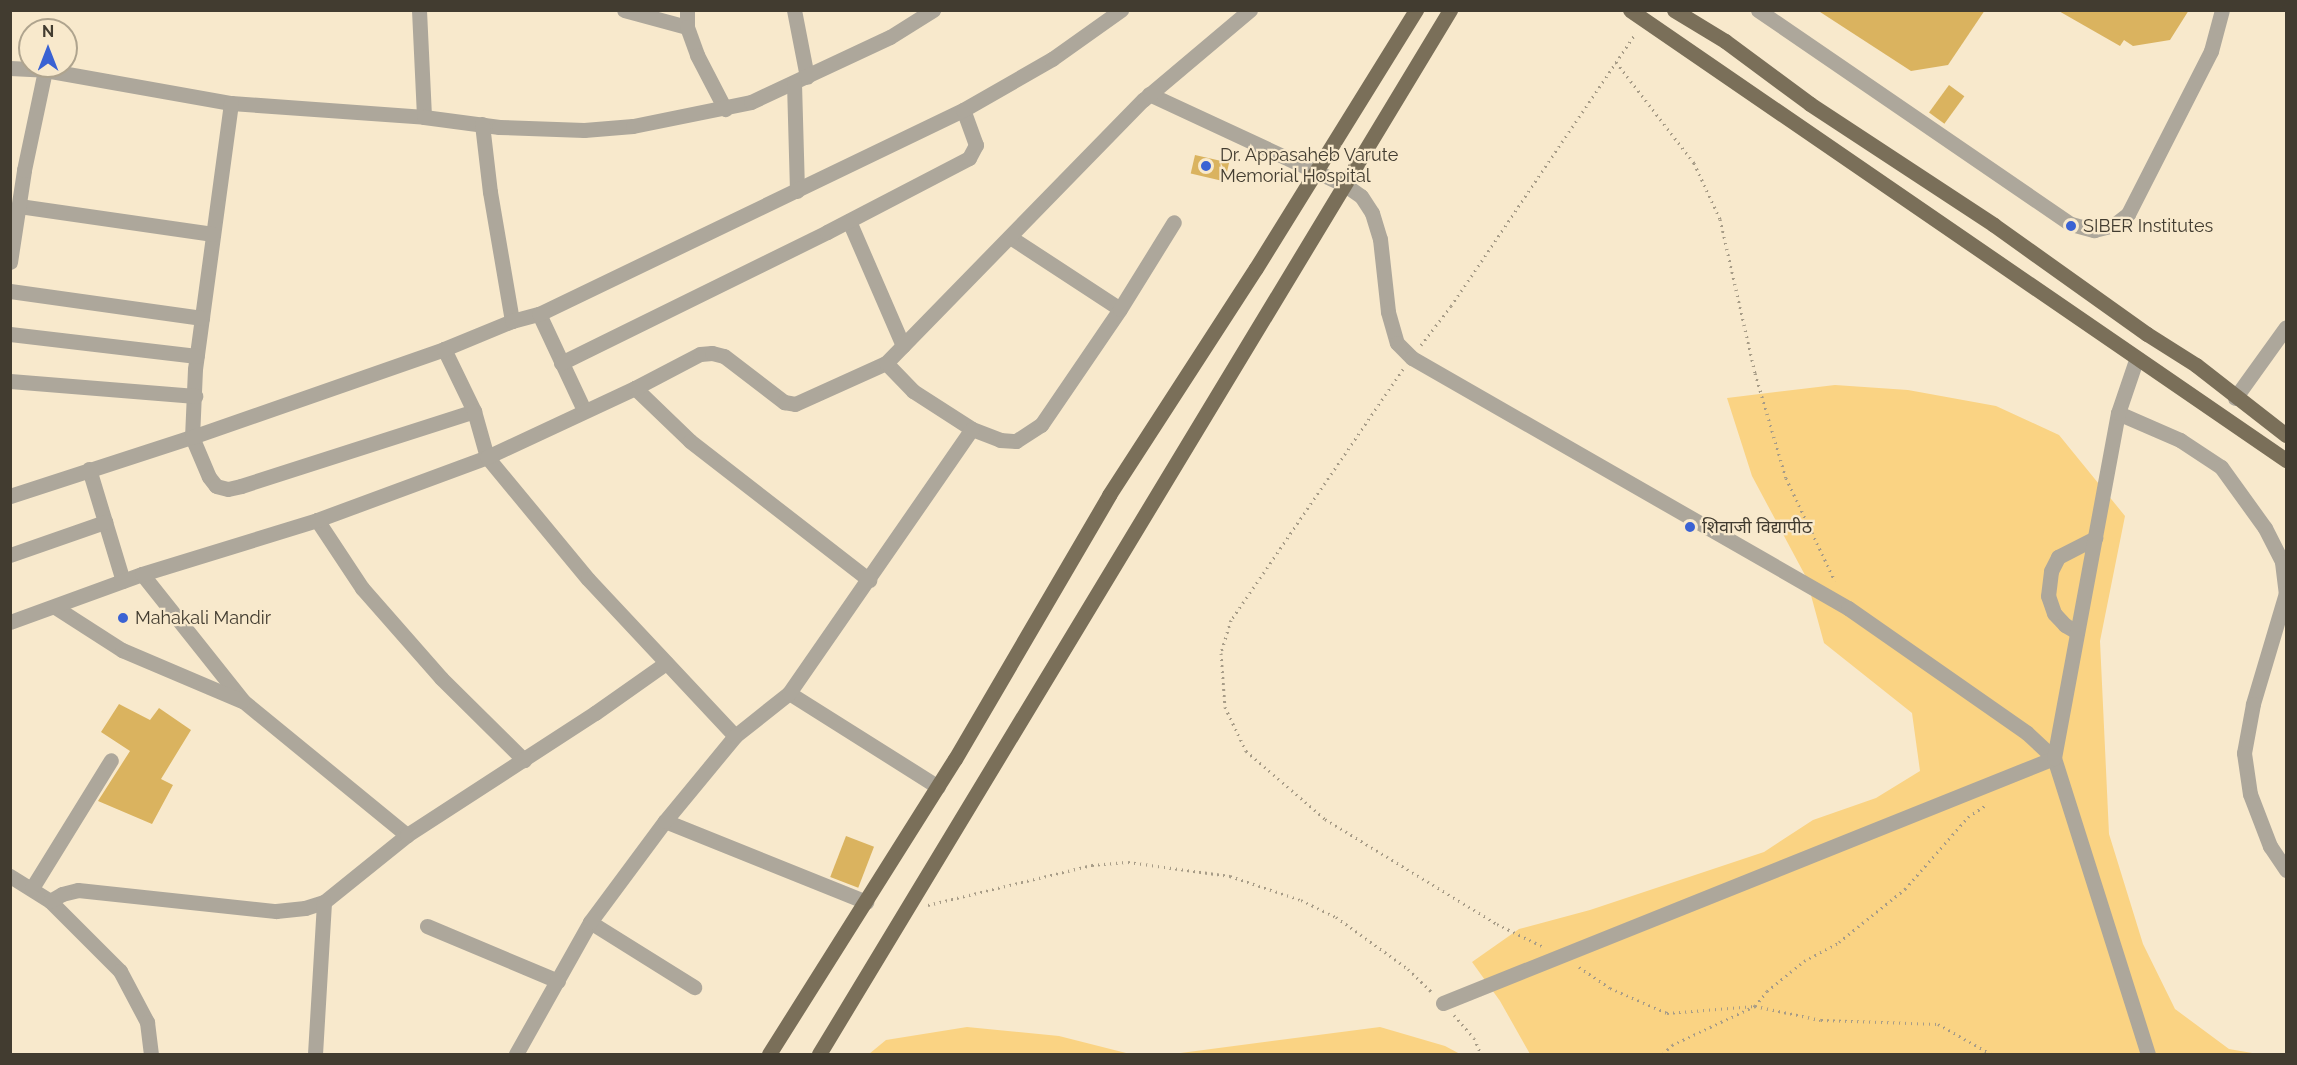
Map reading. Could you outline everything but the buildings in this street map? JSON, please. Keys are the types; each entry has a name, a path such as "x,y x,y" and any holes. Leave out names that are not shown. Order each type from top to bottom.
{"main road":[{"path":"769,1054 938,787 1109,495 1316,173 1416,10"},
{"path":"819,1054 1450,10"},
{"path":"1630,10 1983,250 2136,360 2286,460"},
{"path":"1674,10 1725,41 1810,104 1994,225 2147,334 2196,365 2235,398 2286,435"}],"street":[{"path":"420,10 424,117"},
{"path":"624,10 687,27"},
{"path":"687,10 687,27 696,56 725,109"},
{"path":"794,10 800,80 797,191"},
{"path":"78,76 231,104 584,130 633,126 751,102 890,37 933,10"},
{"path":"10,496 192,437 444,349 512,321 539,314 963,110 1052,59 1121,10"},
{"path":"10,621 55,607 142,574 316,520 488,457 635,388 700,354 712,353 724,356 784,402 795,404 886,363 1149,94 1250,10"},
{"path":"1758,10 2071,224 2094,230 2114,225 2128,214 2211,51 2222,10"},
{"path":"10,261 43,78"},
{"path":"1149,94 1345,185 1360,196 1372,213 1380,238 1388,312 1397,343 1412,358 1848,608 2027,734 2054,758"},
{"path":"231,104 197,356 192,437 209,477 216,486 228,489 474,411"},
{"path":"561,363 849,221 969,158 976,145 963,110"},
{"path":"482,124 490,192 512,321"},
{"path":"19,206 213,234"},
{"path":"849,221 903,346"},
{"path":"886,363 914,391 972,429 1000,440 1016,441 1041,425 1120,309 1174,222"},
{"path":"1010,237 1120,309"},
{"path":"10,291 202,318"},
{"path":"539,314 584,410"},
{"path":"2235,398 2286,327"},
{"path":"10,334 197,356"},
{"path":"444,349 474,411 488,457 588,579 735,736"},
{"path":"2136,360 2118,413 2054,758 2148,1054"},
{"path":"10,381 195,396"},
{"path":"635,388 707,455 869,580"},
{"path":"2118,413 2180,440 2221,467 2265,528 2282,562 2286,593 2253,704 2244,753 2250,794 2270,846 2286,870"},
{"path":"516,1054 590,922 664,821 735,736 789,693 972,429"},
{"path":"89,470 123,581"},
{"path":"316,520 362,588 441,678 524,760"},
{"path":"10,555 105,522"},
{"path":"2077,632 2065,625 2054,613 2048,596 2051,571 2058,557 2095,538"},
{"path":"142,574 243,701 407,835"},
{"path":"55,607 122,650 243,701"},
{"path":"50,901 62,894 78,890 276,911 305,908 324,902 407,835 524,760 666,663"},
{"path":"789,693 938,787"},
{"path":"1443,1003 2054,758"},
{"path":"32,888 111,760"},
{"path":"664,821 866,902"},
{"path":"10,876 50,901 120,971 147,1022 152,1054"},
{"path":"315,1054 324,902"},
{"path":"590,922 694,987"},
{"path":"427,926 558,981"}],"path":[{"path":"1644,20 1451,306 1412,358 1231,620 1221,653 1225,707 1246,751 1325,819 1497,924 1563,956 1610,988 1667,1013 1755,1006 1821,1020 1938,1024 1991,1054"},
{"path":"1616,62 1694,163 1720,219 1755,373 1786,478 1848,608"},
{"path":"1663,1054 1672,1045 1755,1006 1767,991 1804,961 1839,942 1905,889 1968,817 1997,798"},
{"path":"906,911 1092,866 1128,862 1230,876 1301,900 1336,917 1408,969 1474,1038 1481,1054"}],"shaded area":[{"path":"1835,385 1908,390 1996,406 2059,435 2125,516 2100,641 2109,834 2143,944 2175,1009 2229,1049 2258,1054 1530,1054 1500,1001 1472,962 1519,929 1590,910 1764,852 1813,820 1876,798 1920,771 1912,713 1824,643 1806,577 1752,476 1727,398"},
{"path":"967,1027 1059,1036 1130,1054 869,1054 886,1040"},
{"path":"1380,1027 1445,1046 1460,1054 1173,1054"}],"place":[{"name":"Dr. Appasaheb Varute Memorial Hospital","path":"1206,166"},
{"name":"SIBER Institutes","path":"2071,226"},
{"name":"शिवाजी विद्यापीठ","path":"1690,527"},
{"name":"Mahakali Mandir","path":"123,618"}]}
